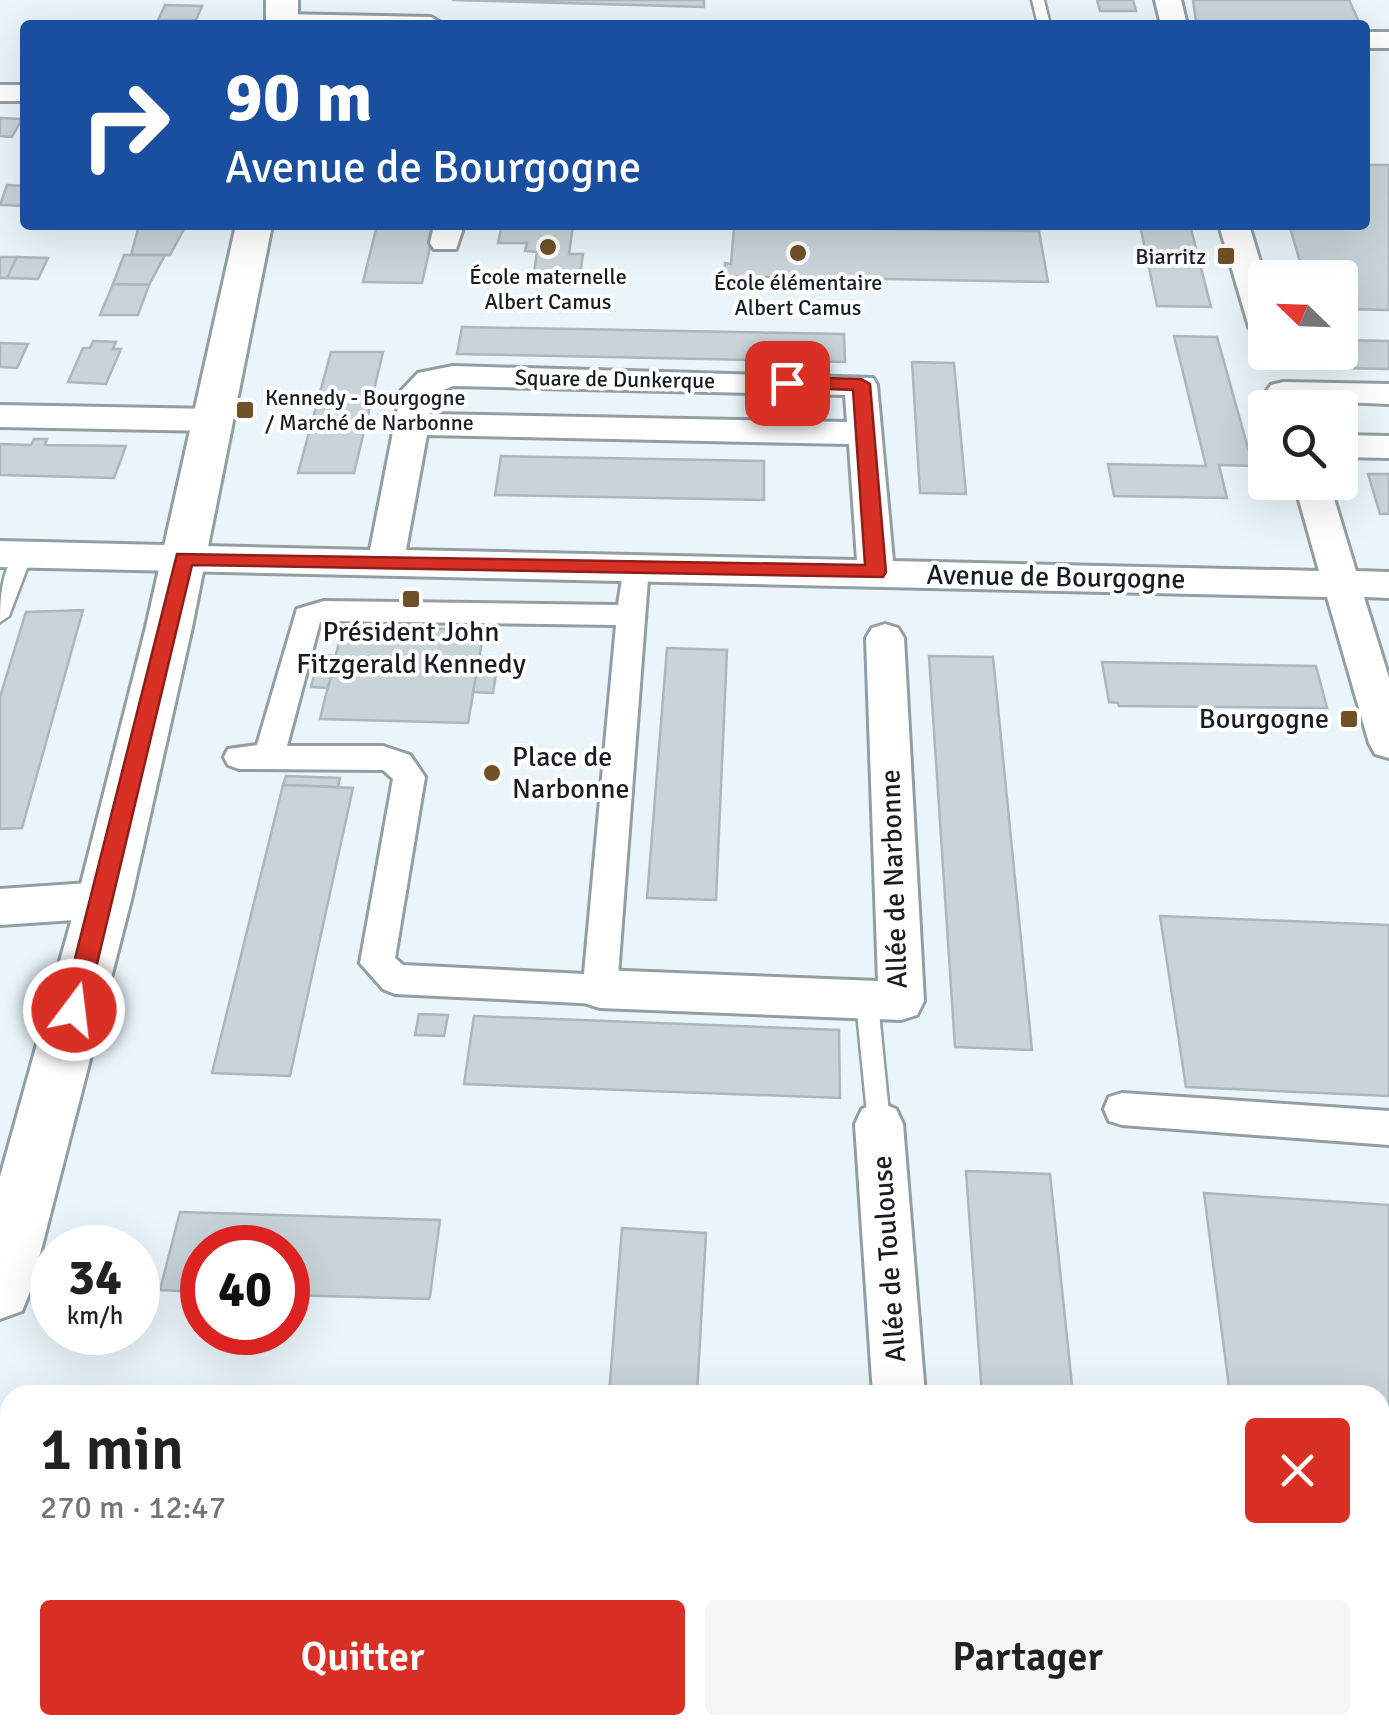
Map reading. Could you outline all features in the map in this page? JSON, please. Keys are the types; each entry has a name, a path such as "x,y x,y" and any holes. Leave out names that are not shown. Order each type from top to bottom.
{"street":[{"path":"282,16 348,20"},
{"path":"0,1289 104,900 184,558 253,230"},
{"path":"1236,230 1248,271"},
{"name":"Square de Dunkerque","path":"386,560 418,391 430,380 453,376 861,384 876,572"},
{"path":"1282,388 1389,394"},
{"path":"0,416 214,420"},
{"name":"Square de Dunkerque","path":"410,424 865,434"},
{"path":"1358,446 1389,447"},
{"path":"1316,500 1389,742"},
{"name":"Avenue de Bourgogne","path":"12,554 1389,585"},
{"path":"600,990 635,566"},
{"name":"Allée de Narbonne","path":"631,615 324,612 307,616 254,757 383,758 399,763 409,777 377,963 394,979 901,1001 885,638"},
{"path":"0,908 104,900"},
{"path":"1122,1110 1389,1128"},
{"name":"Allée de Toulouse","path":"879,1124 898,1385"}],"lane":[{"path":"0,616 12,554"},
{"path":"868,1002 879,1124"}],"building":[{"path":"452,0 704,0 704,7"},
{"path":"1097,0 1133,0 1136,11 1100,11"},
{"path":"1193,0 1349,0 1358,20 1196,20"},
{"path":"165,5 202,6 196,20 158,20"},
{"path":"0,118 20,119 12,137 0,136"},
{"path":"1370,165 1389,165 1389,310 1358,309 1358,260 1300,260 1291,230 1370,230"},
{"path":"7,185 20,186 20,206 0,205"},
{"path":"138,230 183,230 170,255 131,255"},
{"path":"376,230 434,230 422,283 363,282"},
{"name":"École maternelle Albert Camus","path":"501,230 572,230 569,254 583,254 580,274 534,273 537,252 525,251 527,243 498,243"},
{"path":"734,230 1039,231 1048,282 724,276 725,263 731,264"},
{"path":"1141,230 1191,230 1211,307 1157,306"},
{"path":"124,255 165,255 149,285 113,284"},
{"path":"0,257 17,257 7,278 0,278"},
{"path":"17,257 48,258 38,279 7,278"},
{"path":"113,284 149,285 138,315 100,315"},
{"path":"462,327 844,334 845,362 457,354"},
{"path":"1174,336 1217,337 1248,448 1248,466 1219,465 1227,498 1114,496 1108,464 1206,466"},
{"path":"1358,340 1389,341 1389,369 1358,368"},
{"path":"93,341 116,342 113,349 121,349 106,384 68,382 83,348 90,348"},
{"path":"0,343 28,344 17,368 0,367"},
{"path":"331,352 383,352 354,473 298,473"},
{"path":"912,362 954,363 966,494 920,493"},
{"path":"34,439 47,439 45,445 126,446 114,478 0,475 0,444 31,445"},
{"path":"501,456 764,461 764,500 495,495"},
{"path":"1368,474 1389,474 1389,514 1380,514"},
{"path":"83,610 22,828 0,829 0,697 26,612"},
{"path":"343,626 484,630 468,723 320,719"},
{"path":"667,648 727,650 716,900 647,898"},
{"path":"319,655 336,656 328,688 311,687"},
{"path":"929,656 993,657 1032,1050 955,1047"},
{"path":"479,661 498,661 493,693 473,692"},
{"path":"1102,662 1316,666 1327,708 1119,706 1109,702"},
{"path":"286,776 340,778 338,787 283,785"},
{"path":"283,785 353,788 290,1076 212,1073"},
{"path":"1160,916 1389,925 1389,1096 1186,1087"},
{"path":"419,1014 448,1015 444,1036 415,1035"},
{"path":"474,1016 839,1030 840,1098 464,1084"},
{"path":"966,1171 1050,1174 1072,1385 981,1385"},
{"path":"1204,1193 1389,1205 1389,1385 1229,1385"},
{"path":"180,1212 440,1220 429,1299 310,1296 310,1225 180,1225 180,1291 160,1290"},
{"path":"622,1228 706,1233 698,1385 610,1385"}],"place":[{"name":"École maternelle Albert Camus","path":"548,247"},
{"name":"École élémentaire Albert Camus","path":"798,253"},
{"name":"Biarritz","path":"1226,256"},
{"name":"Kennedy - Bourgogne / Marché de Narbonne","path":"245,410"},
{"name":"Président John Fitzgerald Kennedy","path":"411,599"},
{"name":"Bourgogne","path":"1349,719"},
{"name":"Place de Narbonne","path":"492,773"}],"route":[{"path":"74,1010 104,900 184,558 876,572 861,384 787,383"}]}
